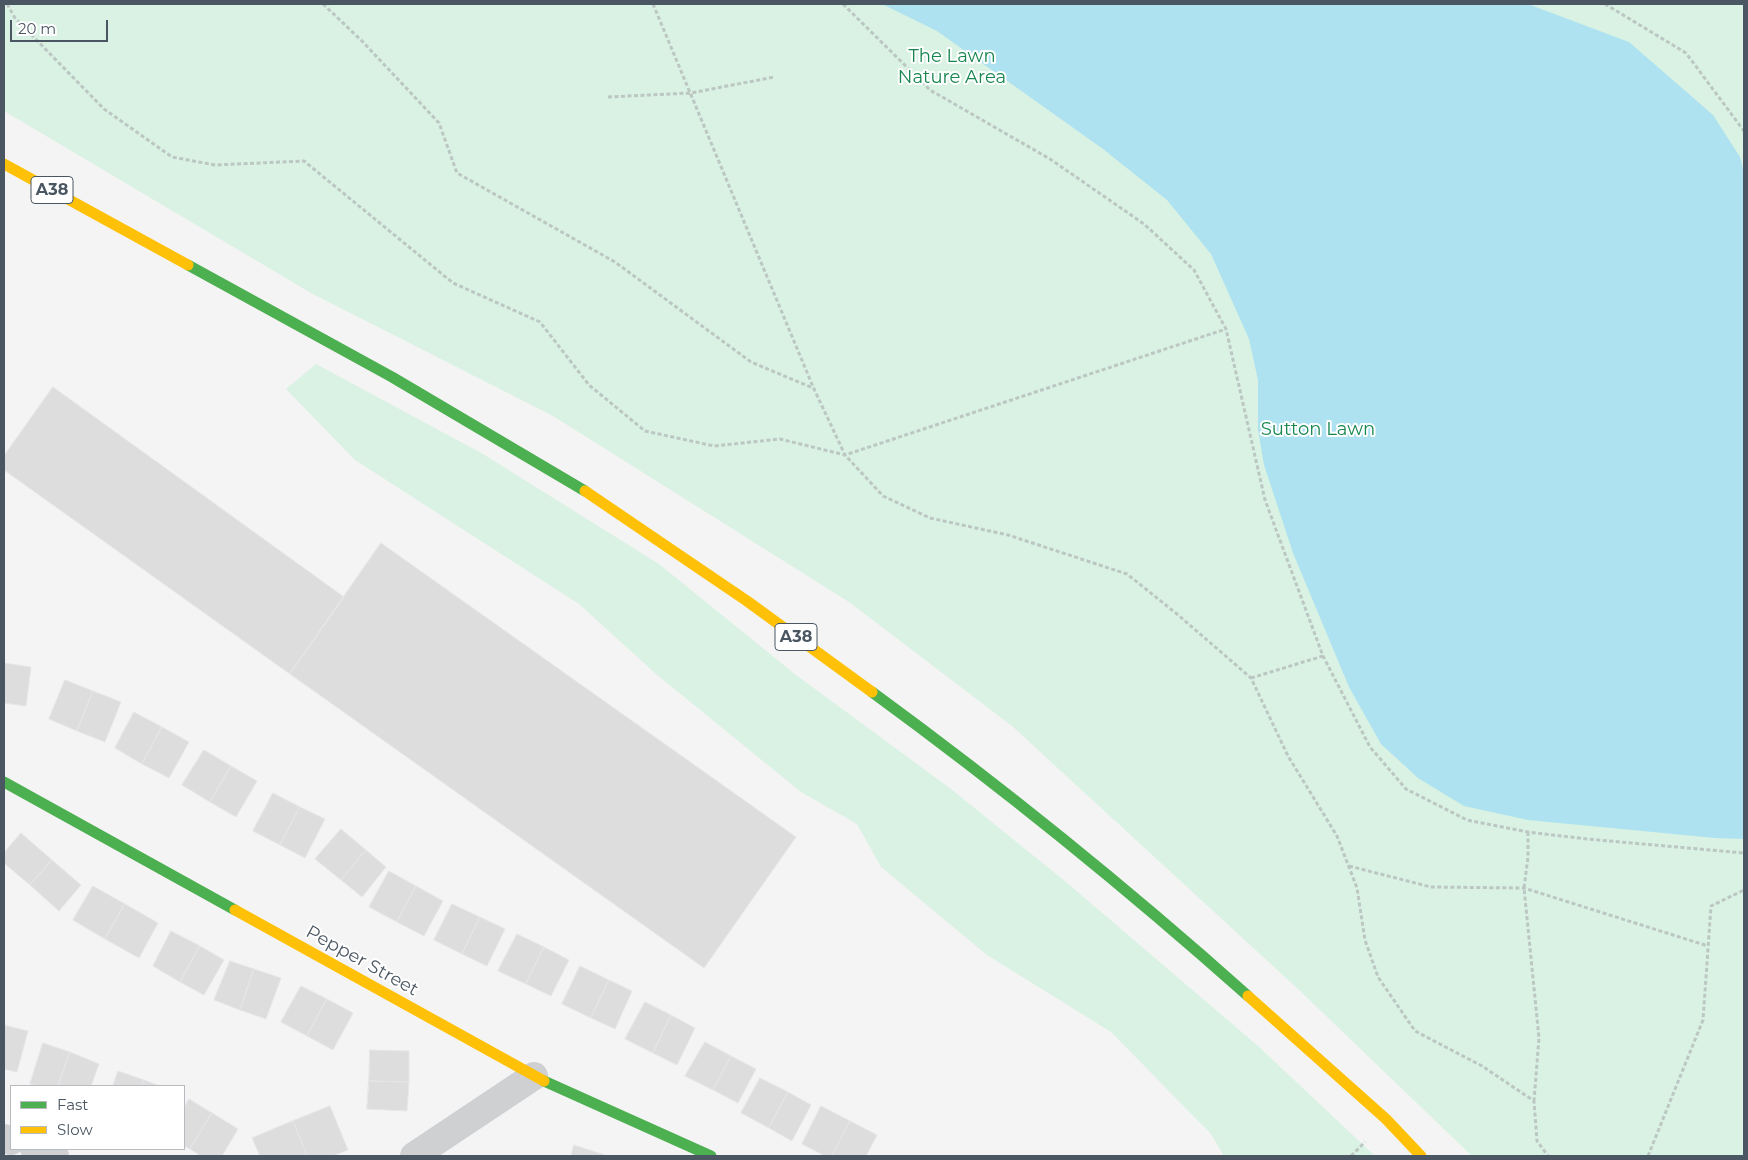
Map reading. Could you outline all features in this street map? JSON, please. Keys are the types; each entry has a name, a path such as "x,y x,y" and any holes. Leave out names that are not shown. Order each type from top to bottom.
{"main road":[{"name":"A38","path":"4,164 392,377 575,484 747,601 950,749 1172,928 1386,1120 1421,1156"},
{"name":"Pepper Street","path":"4,782 534,1076 711,1156"}],"street":[{"path":"414,1156 534,1076"},
{"path":"37,1150 55,1156"}],"path":[{"path":"7,4 15,18 104,109 172,157 215,165 304,161 453,283 540,322 589,385 645,431 714,446 780,439 845,455 1226,329"},
{"path":"323,4 362,41 439,123 457,172 615,262 752,362 814,388"},
{"path":"653,4 814,388 845,455 883,496 930,518 1008,535 1126,574 1177,614 1251,678 1288,756 1337,836 1357,888 1365,940 1378,977 1415,1031 1482,1066 1534,1101"},
{"path":"843,4 930,90 1050,159 1144,224 1194,270 1226,329 1264,500 1323,656 1370,747 1406,789 1467,820 1528,832 1744,853"},
{"path":"1605,4 1686,53 1744,131"},
{"path":"608,97 691,92 774,77"},
{"path":"1251,678 1323,656"},
{"path":"1528,832 1528,857 1524,888 1539,1038 1534,1101 1538,1140 1548,1156"},
{"path":"1348,866 1431,887 1524,888 1708,946"},
{"path":"1648,1156 1703,1020 1711,906 1744,890"},
{"path":"1351,1156 1367,1140"}],"green space":[{"name":"Sutton Lawn","path":"4,4 1744,4 1744,1156 1472,1156 1298,989 1012,726 849,602 553,416 311,293 4,111"},
{"path":"316,364 483,454 659,564 796,675 951,789 1066,882 1258,1046 1375,1156 1224,1156 1211,1134 1111,1032 987,955 881,867 857,824 801,792 656,674 579,604 355,460 286,389"}],"water":[{"path":"882,4 1528,4 1629,42 1713,115 1740,157 1744,173 1744,839 1715,838 1528,820 1464,806 1418,778 1381,744 1349,687 1293,553 1264,465 1258,429 1258,380 1249,339 1211,254 1167,200 1103,149 937,31"}],"building":[{"path":"53,387 344,597 290,674 4,470 4,456"},
{"path":"381,543 796,837 704,968 290,674"},
{"path":"4,663 31,667 26,706 4,703"},
{"path":"65,680 93,691 77,731 49,719"},
{"path":"93,691 121,702 105,742 77,731"},
{"path":"134,712 162,727 142,764 115,748"},
{"path":"162,727 189,742 169,778 142,764"},
{"path":"204,750 231,766 210,802 182,785"},
{"path":"231,766 257,781 236,817 210,802"},
{"path":"273,793 300,807 280,845 253,831"},
{"path":"300,807 325,819 305,858 280,845"},
{"path":"341,829 366,850 341,880 315,859"},
{"path":"21,833 52,860 30,885 4,863 4,853"},
{"path":"366,850 386,867 362,897 341,880"},
{"path":"52,860 81,885 59,911 30,885"},
{"path":"389,871 416,886 397,922 369,907"},
{"path":"93,886 125,904 105,939 73,920"},
{"path":"416,886 443,901 424,936 397,922"},
{"path":"125,904 158,923 139,958 105,939"},
{"path":"452,904 480,917 462,954 434,940"},
{"path":"480,917 505,929 487,966 462,954"},
{"path":"171,931 200,946 180,982 153,966"},
{"path":"517,934 544,947 526,984 498,971"},
{"path":"200,946 224,960 204,995 180,982"},
{"path":"544,947 569,960 551,996 526,984"},
{"path":"230,961 254,969 240,1010 214,1000"},
{"path":"580,966 609,980 591,1018 562,1004"},
{"path":"254,969 281,978 266,1019 240,1010"},
{"path":"609,980 632,991 615,1029 591,1018"},
{"path":"301,986 327,999 307,1036 281,1022"},
{"path":"327,999 353,1013 333,1050 307,1036"},
{"path":"645,1002 671,1015 653,1053 625,1039"},
{"path":"671,1015 695,1028 677,1065 653,1053"},
{"path":"4,1025 28,1031 17,1072 4,1069"},
{"path":"705,1042 731,1056 713,1090 685,1076"},
{"path":"43,1043 70,1052 58,1085 30,1084"},
{"path":"370,1050 409,1051 409,1082 369,1081"},
{"path":"70,1052 99,1064 91,1085 58,1085"},
{"path":"731,1056 756,1069 738,1103 713,1090"},
{"path":"118,1071 144,1080 142,1085 113,1085"},
{"path":"760,1078 788,1092 769,1128 741,1113"},
{"path":"144,1080 157,1085 142,1085"},
{"path":"369,1081 409,1082 407,1111 367,1109"},
{"path":"788,1092 811,1105 792,1141 769,1128"},
{"path":"189,1099 212,1113 190,1149 185,1146 185,1106"},
{"path":"330,1106 348,1150 332,1156 307,1156 293,1121"},
{"path":"821,1106 850,1121 832,1156 825,1156 802,1144"},
{"path":"212,1113 238,1129 222,1156 201,1156 190,1149"},
{"path":"293,1121 307,1156 260,1156 252,1138"},
{"path":"850,1121 877,1135 866,1156 832,1156"},
{"path":"574,1145 605,1155 605,1156 571,1156"}],"traffic: fast":[{"path":"188,265 392,377 585,491"},
{"path":"872,692 1064,840 1248,996"},
{"path":"4,782 235,910"},
{"path":"544,1081 711,1156"}],"traffic: slow":[{"path":"4,164 188,265"},
{"path":"585,491 747,601 872,692"},
{"path":"235,910 544,1081"},
{"path":"1248,996 1386,1119 1421,1156"}],"park label":[{"name":"The Lawn Nature Area","path":"952,67"}]}
